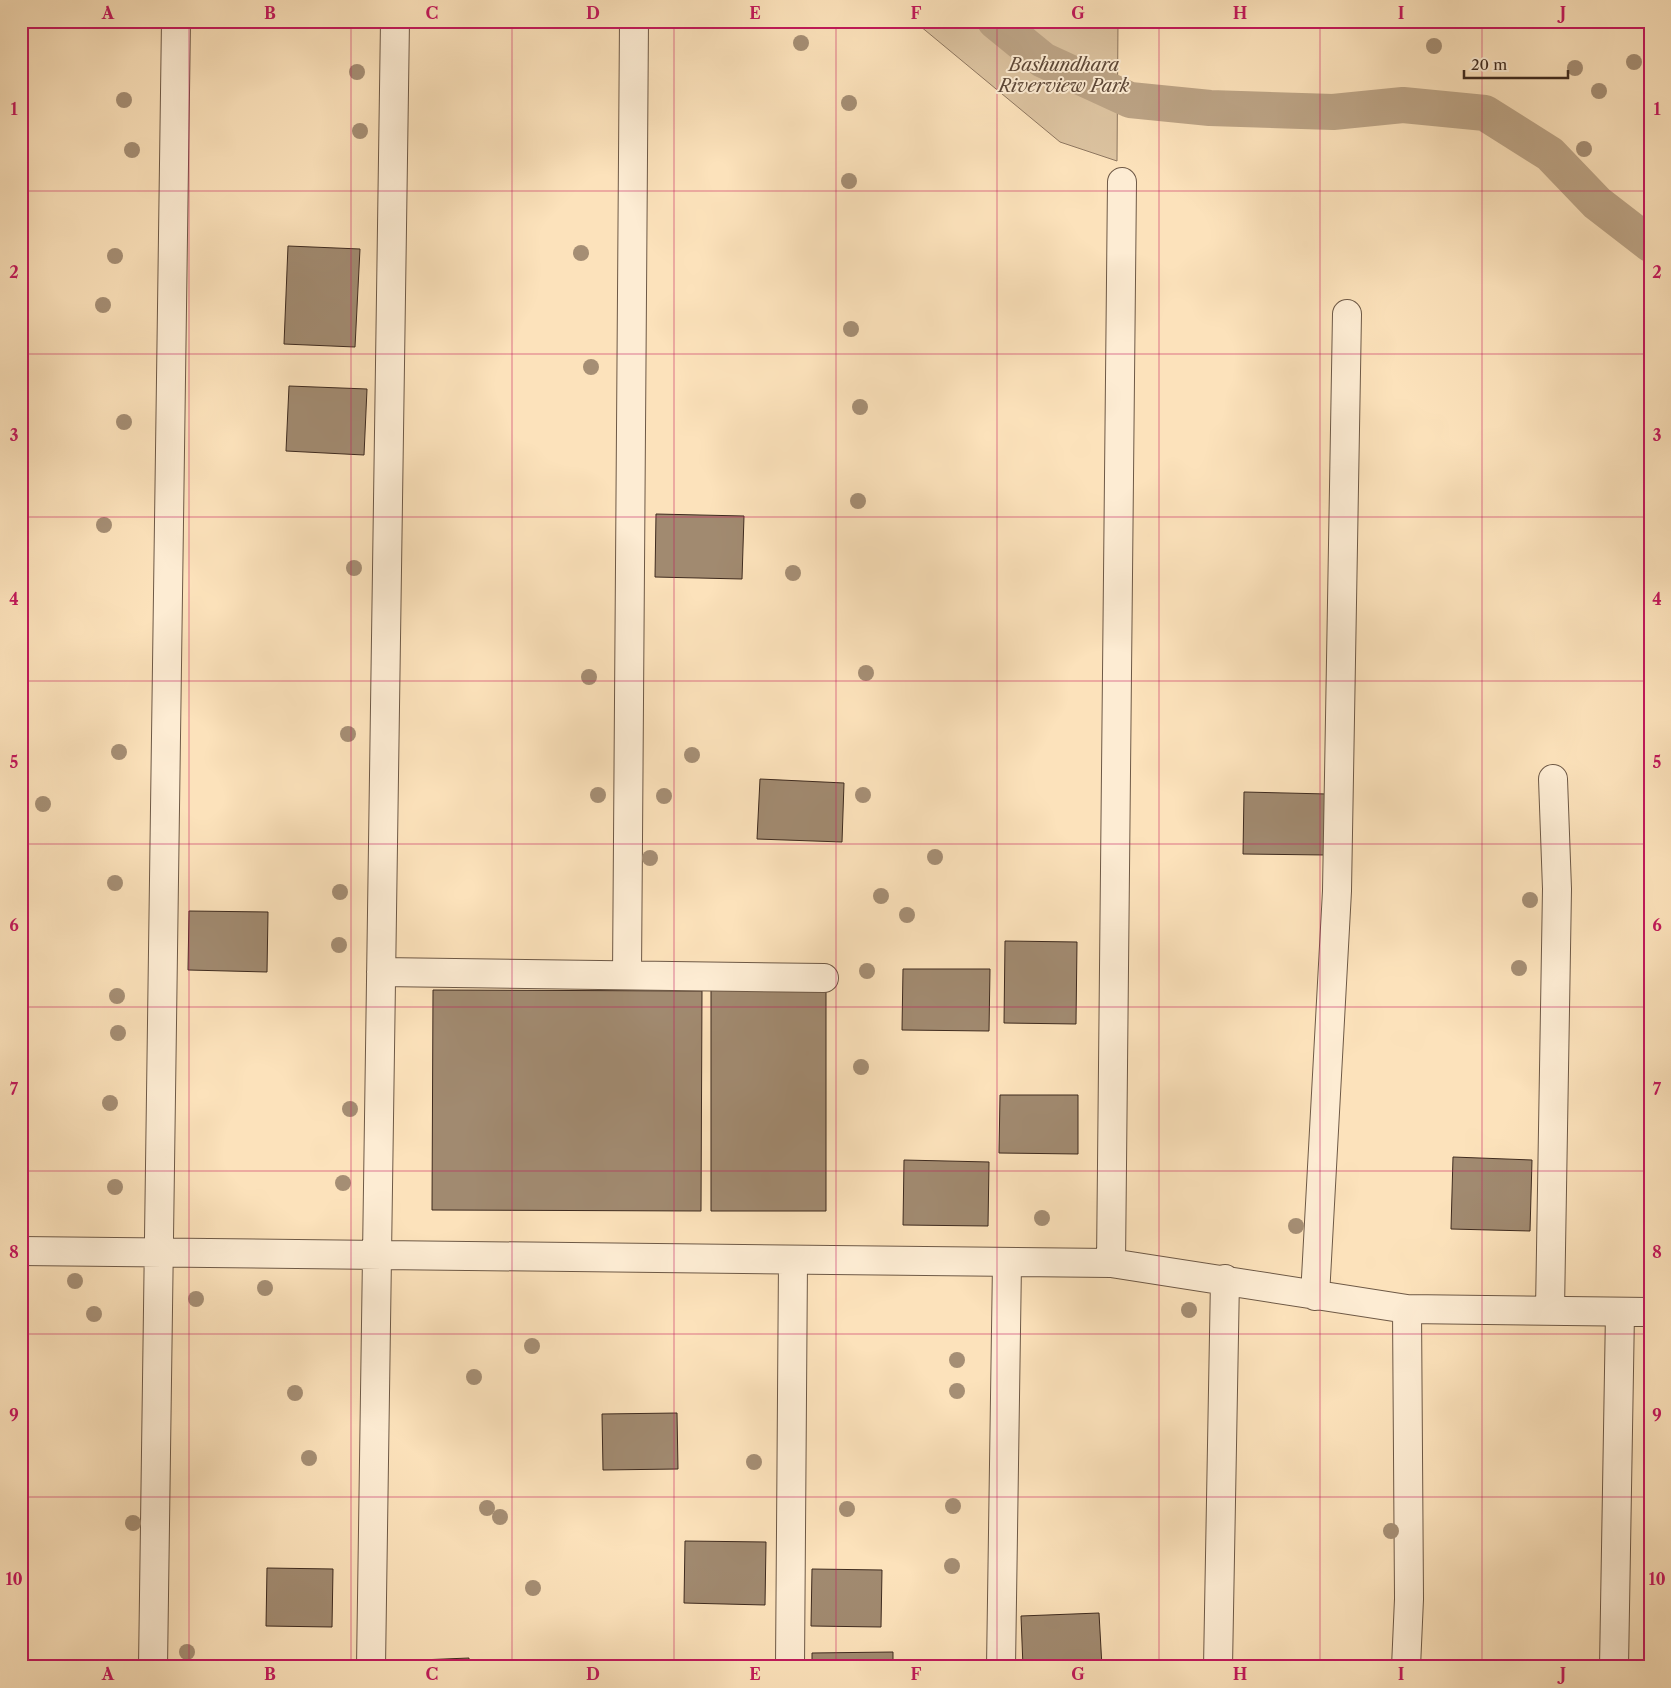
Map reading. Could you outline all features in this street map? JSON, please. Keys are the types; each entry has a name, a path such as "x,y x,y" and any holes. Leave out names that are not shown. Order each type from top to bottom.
{"street":[{"path":"153,1667 176,21"},
{"path":"371,1667 395,21"},
{"path":"627,976 634,21"},
{"path":"1111,1263 1122,182"},
{"path":"1315,1296 1337,891 1347,314"},
{"path":"1550,1310 1557,889 1553,779"},
{"path":"381,972 824,978"},
{"path":"21,1251 1111,1263 1408,1309 1650,1312"},
{"path":"790,1667 792,1260"},
{"path":"1001,1667 1007,1263"},
{"path":"1218,1667 1224,1279"},
{"path":"1406,1667 1409,1599 1408,1309"},
{"path":"1614,1667 1620,1312"}],"green space":[{"name":"Bashundhara Riverview Park","path":"914,21 1118,21 1117,161 1060,142"}],"building":[{"path":"288,246 360,249 355,347 284,344"},
{"path":"289,386 367,389 364,455 286,451"},
{"path":"656,514 744,516 742,579 655,577"},
{"path":"760,779 844,783 842,842 757,839"},
{"path":"1244,792 1327,794 1326,855 1243,854"},
{"path":"189,911 268,912 267,972 188,970"},
{"path":"1005,941 1077,942 1076,1024 1004,1023"},
{"path":"903,969 990,969 989,1031 902,1030"},
{"path":"433,990 702,991 701,1211 432,1210"},
{"path":"711,990 826,990 826,1211 711,1211"},
{"path":"1000,1095 1078,1095 1078,1154 999,1153"},
{"path":"21,1097 26,1097 25,1211 21,1211"},
{"path":"1453,1157 1532,1160 1530,1231 1451,1229"},
{"path":"904,1160 989,1162 988,1226 903,1225"},
{"path":"677,1413 678,1469 603,1470 602,1414"},
{"path":"685,1541 766,1542 765,1605 684,1603"},
{"path":"267,1568 333,1569 332,1627 266,1626"},
{"path":"812,1569 882,1570 881,1627 811,1626"},
{"path":"1099,1613 1102,1667 1023,1667 1021,1616"},
{"path":"893,1652 893,1667 812,1667 812,1653"},
{"path":"469,1658 469,1667 395,1667 395,1661"}],"waterway":[{"path":"995,21 1043,60 1130,100 1210,108 1333,112 1403,105 1485,113 1550,154 1597,203 1650,244"}]}
